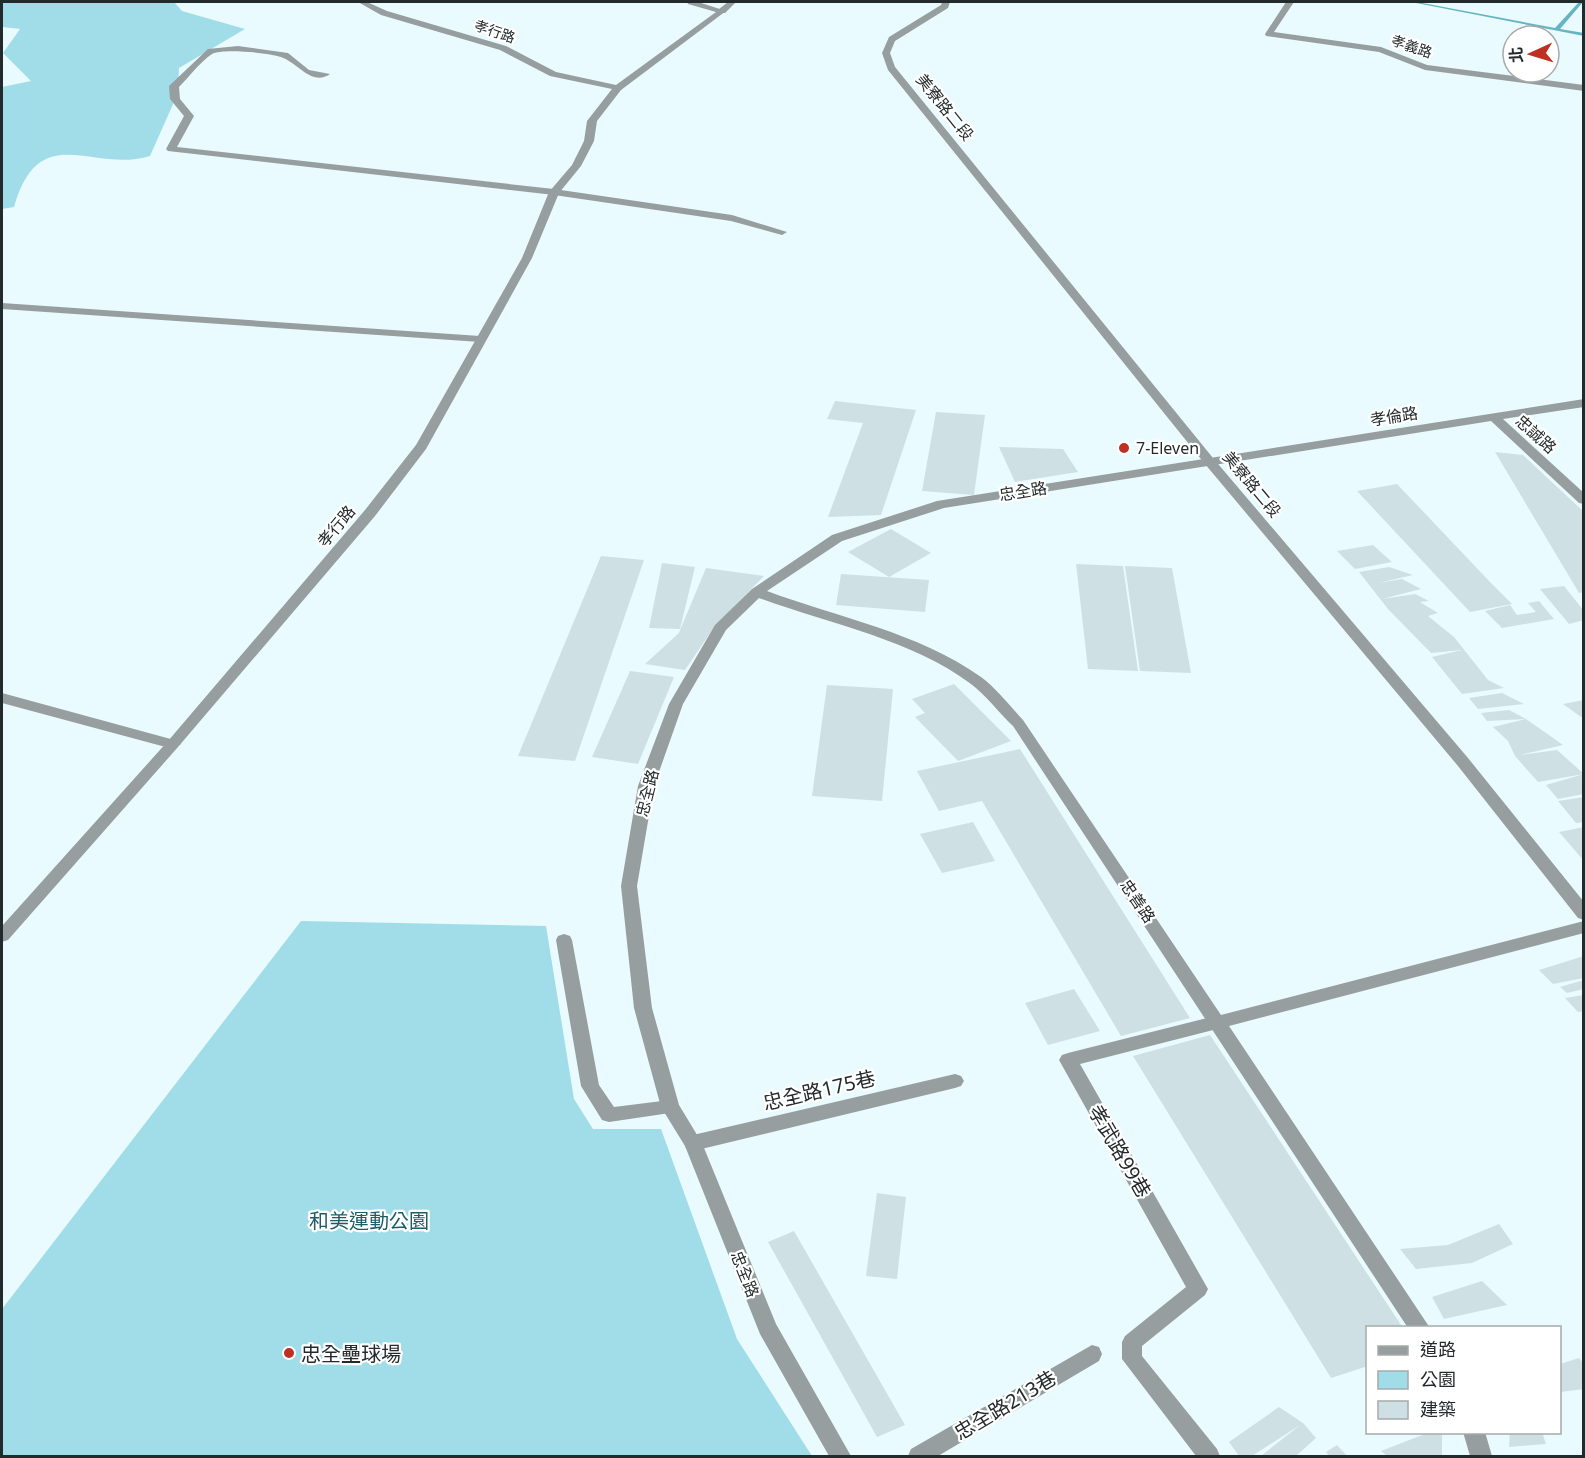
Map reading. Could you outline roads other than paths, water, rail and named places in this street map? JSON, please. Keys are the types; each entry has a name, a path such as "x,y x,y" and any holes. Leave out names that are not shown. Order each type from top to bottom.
{"street":[{"name":"孝行路","path":"362,2 384,13 502,48 553,74 618,88"},
{"path":"691,2 722,11"},
{"name":"孝行路","path":"2,936 173,744 362,522 422,446 527,258 554,192 576,165 589,141 591,121 618,88 732,2"},
{"name":"美寮路二段","path":"946,2 945,6 933,15 892,39 886,50 887,62 1209,461 1463,762 1584,914"},
{"name":"孝義路","path":"1290,2 1269,34 1381,50 1425,67 1584,88"},
{"path":"326,74 307,72 285,55 266,51 238,48 211,51 174,86 175,99 189,116 171,149 554,192 732,218 782,232"},
{"path":"2,306 480,339"},
{"name":"孝倫路","path":"1209,461 1584,403"},
{"name":"忠誠路","path":"1493,417 1584,500"},
{"name":"忠全路","path":"840,1456 767,1329 693,1143 670,1107 642,1008 629,886 646,786 676,704 720,628 757,592 837,538 942,504 1209,461"},
{"name":"忠善路","path":"757,592 810,612 920,646 977,681 1018,723 1219,1022 1419,1326"},
{"path":"2,698 173,744"},
{"path":"1219,1022 1584,927"},
{"path":"564,940 590,1086 609,1115 670,1107"},
{"name":"孝武路99巷","path":"1209,1456 1132,1359 1132,1342 1198,1289 1068,1060 1219,1022"},
{"name":"忠全路175巷","path":"693,1143 955,1081"},
{"name":"忠全路213巷","path":"919,1456 1092,1354"},
{"path":"1475,1434 1481,1456"}],"waterway":[{"path":"1413,2 1527,24"},
{"path":"1561,24 1581,2"},
{"path":"1561,31 1584,35"}],"place":[{"name":"7-Eleven","path":"1124,448"},
{"name":"忠全壘球場","path":"289,1353"}],"park label":[{"name":"和美運動公園","path":"369,1220"}]}
